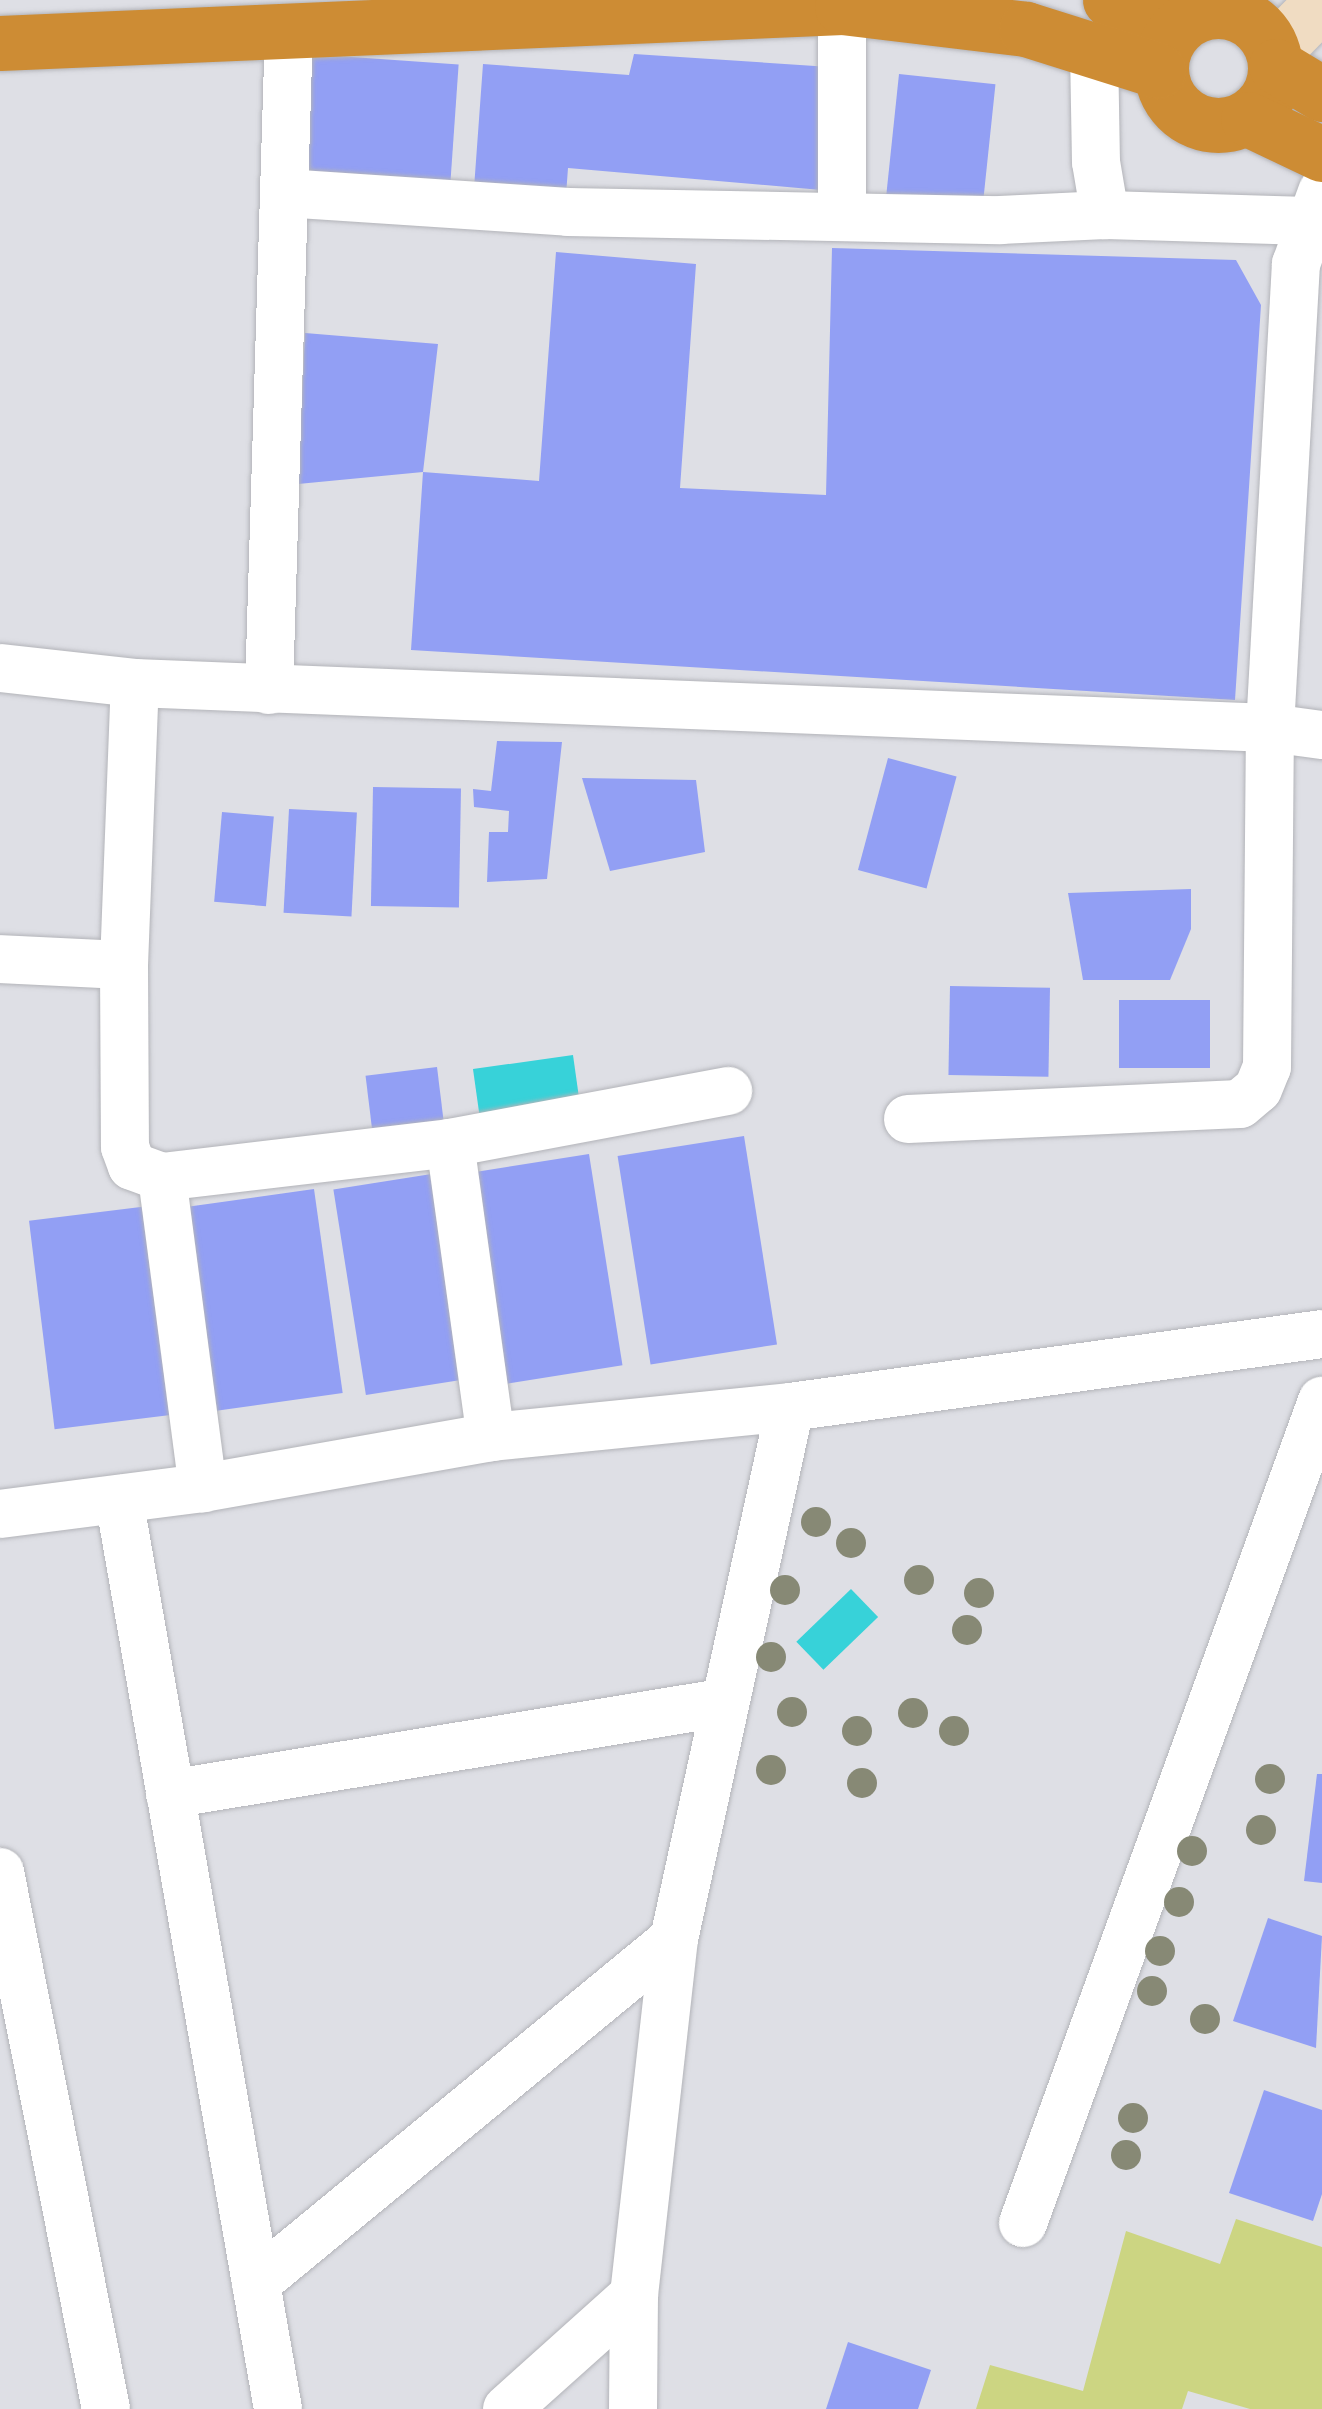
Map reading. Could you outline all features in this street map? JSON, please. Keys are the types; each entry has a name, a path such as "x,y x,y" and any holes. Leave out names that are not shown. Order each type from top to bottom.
{"highway":[{"path":"0,43 842,7 1102,24 1207,11 1246,20 1275,59 1322,94"},
{"path":"1159,71 1170,34 1207,11"},
{"path":"1102,24 1159,71 1178,110 1198,122 1248,119 1322,154"},
{"path":"1248,119 1272,90 1275,59"}],"street":[{"path":"1275,59 1322,2"},
{"path":"842,7 842,216"},
{"path":"1102,24 1096,162 1104,215"},
{"path":"269,690 289,29"},
{"path":"284,193 568,212 842,216 1104,215 1315,207 1296,264 1270,728 1267,1067 1258,1089 1240,1104 908,1119"},
{"path":"0,668 134,683 269,690 1270,728 1322,736"},
{"path":"134,683 124,964 126,1147 132,1166 162,1178 450,1144 728,1090"},
{"path":"0,959 124,964"},
{"path":"450,1144 491,1437"},
{"path":"162,1178 203,1488"},
{"path":"0,1514 203,1488 491,1437 790,1406 1322,1334"},
{"path":"1023,2223 1322,1402"},
{"path":"634,2409 634,2295 674,1939 720,1703 790,1406"},
{"path":"119,1499 278,2409"},
{"path":"170,1794 720,1703"},
{"path":"0,1872 106,2409"},
{"path":"256,2284 674,1939"},
{"path":"508,2409 634,2295"}],"green space":[{"path":"1236,2219 1322,2247 1322,2409 1250,2409 1188,2391 1182,2409 976,2409 990,2365 1083,2391 1126,2231 1220,2264"}],"water":[{"path":"573,1055 580,1105 480,1119 473,1069"},
{"path":"851,1589 878,1617 823,1670 796,1642"}],"building":[{"path":"309,54 459,64 449,195 300,185"},
{"path":"634,54 830,67 821,190 568,168 565,209 473,202 483,64 629,75"},
{"path":"899,74 995,84 981,219 885,209"},
{"path":"832,248 1236,260 1261,305 1235,700 411,650 423,472 539,481 556,252 696,264 680,488 826,495"},
{"path":"305,333 438,344 423,472 298,484"},
{"path":"497,741 562,742 547,879 487,882 489,832 508,832 509,811 474,807 473,789 491,791"},
{"path":"888,758 957,776 927,888 858,870"},
{"path":"582,778 696,780 705,852 610,871"},
{"path":"373,787 461,789 459,908 371,906"},
{"path":"289,809 357,813 351,916 284,913"},
{"path":"222,812 274,817 266,906 214,902"},
{"path":"1191,889 1191,929 1170,980 1083,980 1068,893"},
{"path":"950,986 1050,988 1048,1077 948,1075"},
{"path":"1119,1000 1210,1000 1210,1068 1119,1068"},
{"path":"437,1067 447,1144 375,1153 366,1076"},
{"path":"744,1136 777,1344 651,1364 618,1156"},
{"path":"589,1154 622,1365 493,1386 460,1174"},
{"path":"444,1172 477,1377 366,1395 333,1190"},
{"path":"314,1189 343,1393 213,1411 184,1207"},
{"path":"165,1204 191,1412 55,1429 29,1221"},
{"path":"1317,1774 1322,1774 1322,1883 1304,1881"},
{"path":"1268,1918 1322,1936 1316,2048 1233,2021"},
{"path":"1264,2090 1322,2110 1322,2194 1313,2221 1229,2193"},
{"path":"848,2342 931,2370 918,2409 826,2409"}]}
